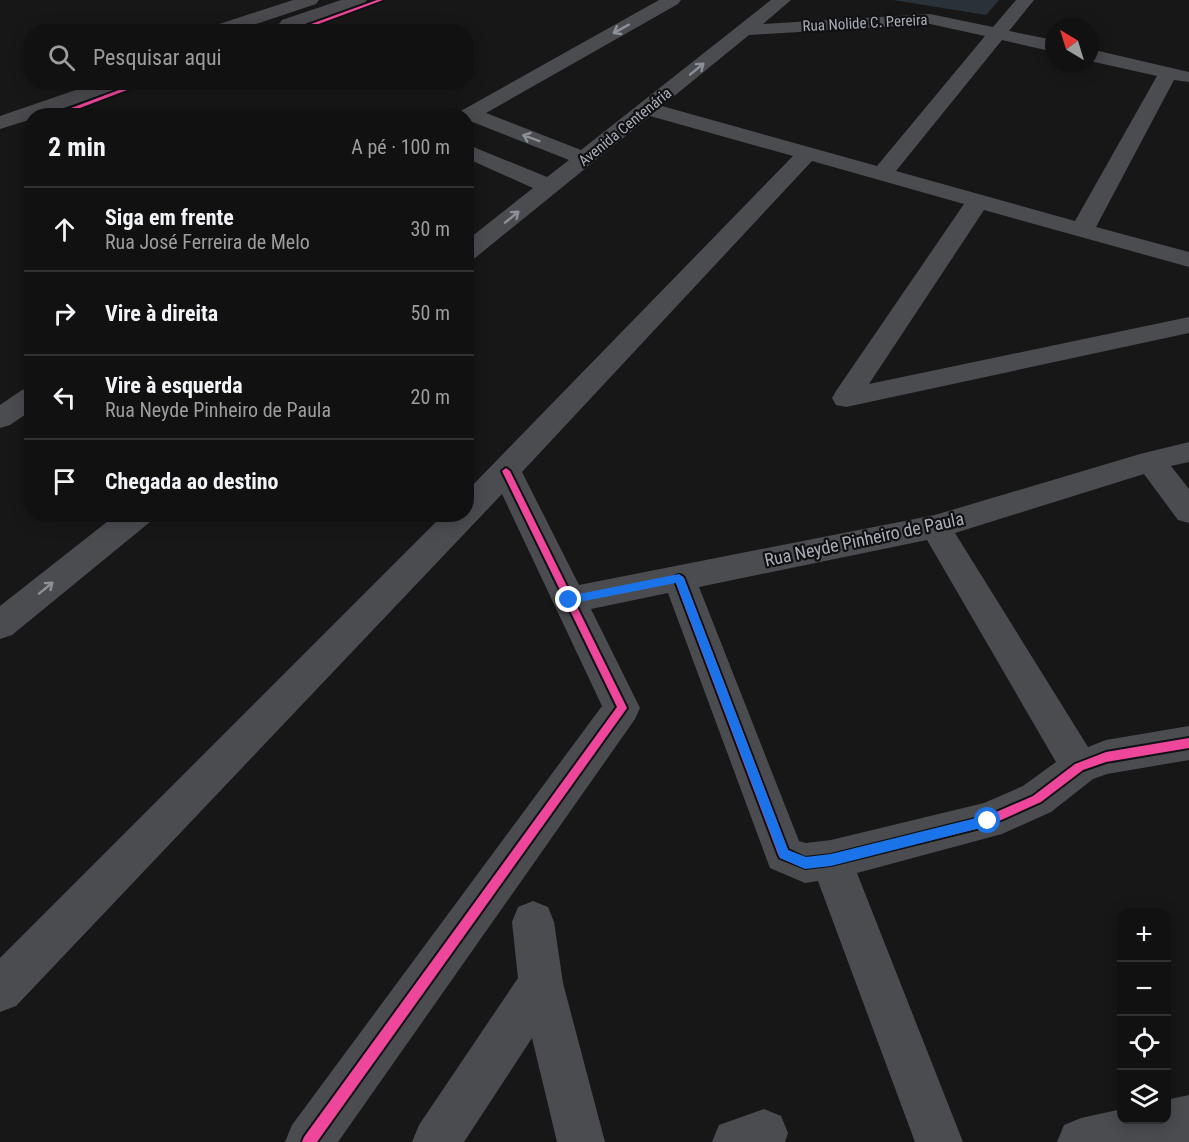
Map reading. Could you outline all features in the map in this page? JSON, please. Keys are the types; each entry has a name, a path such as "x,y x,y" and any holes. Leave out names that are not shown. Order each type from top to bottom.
{"main road":[{"path":"236,24 310,0"},
{"path":"290,24 358,0"},
{"path":"240,24 271,12"},
{"path":"0,106 44,90"},
{"path":"44,108 96,90"},
{"path":"0,123 24,115"}],"street":[{"path":"474,112 672,0"},
{"name":"Avenida Centenária","path":"474,247 649,109 782,0"},
{"path":"882,174 1025,0"},
{"name":"Rua Nolide C. Pereira","path":"746,30 930,19 1045,44"},
{"path":"1099,57 1189,77"},
{"path":"1082,230 1168,73"},
{"path":"649,109 1189,260"},
{"path":"474,117 585,159"},
{"path":"474,154 550,187"},
{"path":"474,504 807,154"},
{"path":"978,201 846,398 1189,325"},
{"path":"0,418 24,402"},
{"name":"Rua Neyde Pinheiro de Paula","path":"569,600 935,526 1151,461 1189,452"},
{"path":"1151,461 1189,512"},
{"path":"309,1142 622,708 506,471"},
{"path":"0,625 128,522"},
{"path":"0,990 456,522"},
{"path":"935,526 1079,767"},
{"path":"679,578 784,854 805,863 831,860 988,821 1037,799 1079,767 1106,757 1189,742"},
{"path":"831,860 939,1142"},
{"path":"533,922 541,983 581,1142"},
{"path":"436,1142 541,983"},
{"path":"1081,1142 1189,1119"}],"shaded area":[{"path":"893,0 999,0 986,15"}],"cycle path":[{"path":"314,24 381,0"},
{"path":"74,108 124,90"},
{"path":"309,1142 622,708 506,471"},
{"path":"679,578 784,854 805,863 831,860 988,821 1037,799 1079,767 1106,757 1189,743"}],"route":[{"path":"569,600 679,578 784,854 805,863 831,860 988,821"}]}
